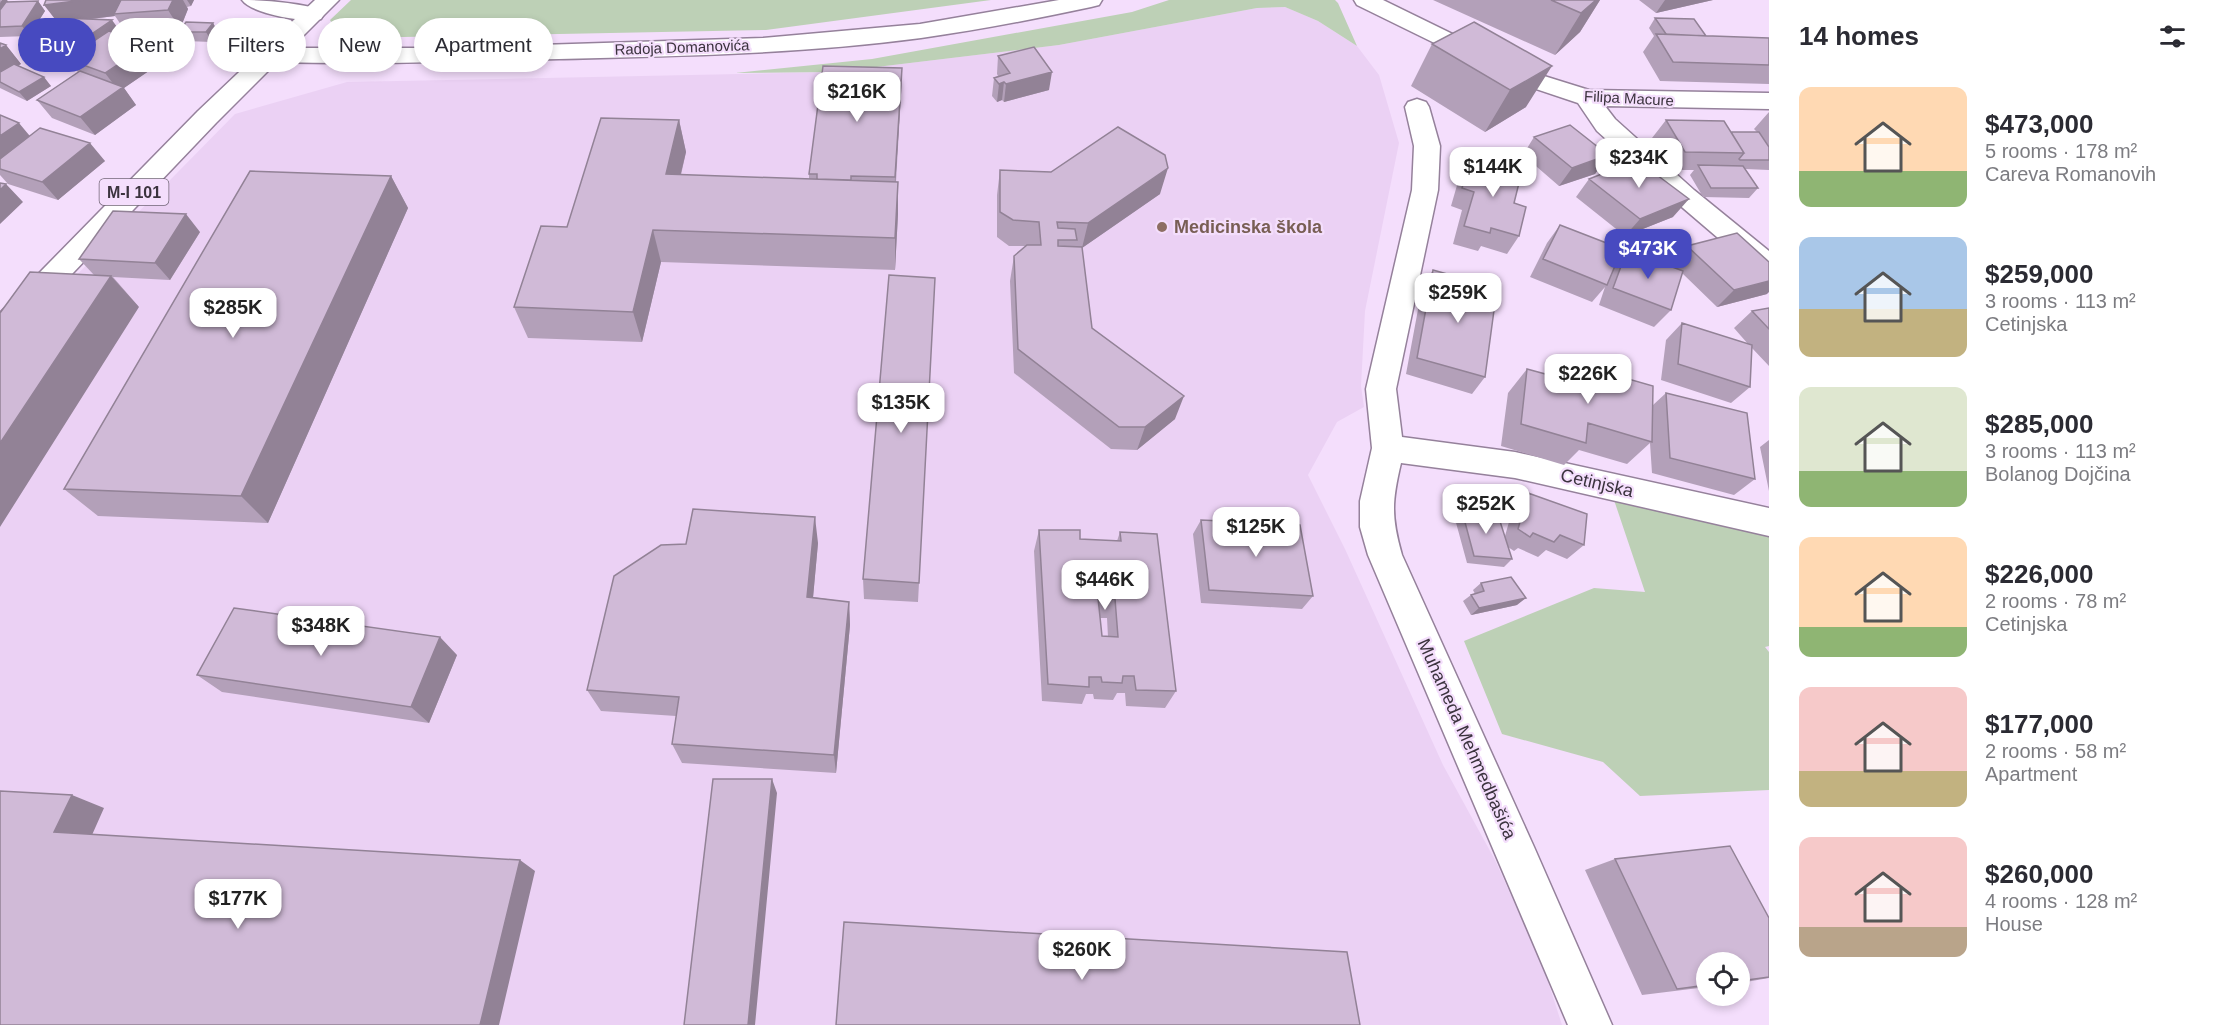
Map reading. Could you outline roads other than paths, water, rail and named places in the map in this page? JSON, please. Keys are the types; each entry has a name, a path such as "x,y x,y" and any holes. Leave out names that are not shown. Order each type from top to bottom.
{"street":[{"path":"253,0 265,6 320,7"},
{"name":"Radoja Domanovića","path":"306,55 497,53 788,42 896,34 1005,18 1091,0"},
{"name":"Filipa Macure","path":"1365,0 1520,76 1587,98 1769,101"},
{"name":"M-I 101","path":"306,20 320,7"},
{"name":"M-I 101","path":"0,331 253,72"},
{"path":"1587,98 1606,125 1685,196 1769,266"},
{"name":"Muhameda Mehmedbašića","path":"1417,107 1427,146 1425,190 1381,389 1388,448 1376,501 1377,527 1385,555 1590,1025"},
{"name":"Cetinjska","path":"1388,448 1515,465 1769,522"}],"place":[{"name":"Medicinska škola","path":"1162,227"}]}
